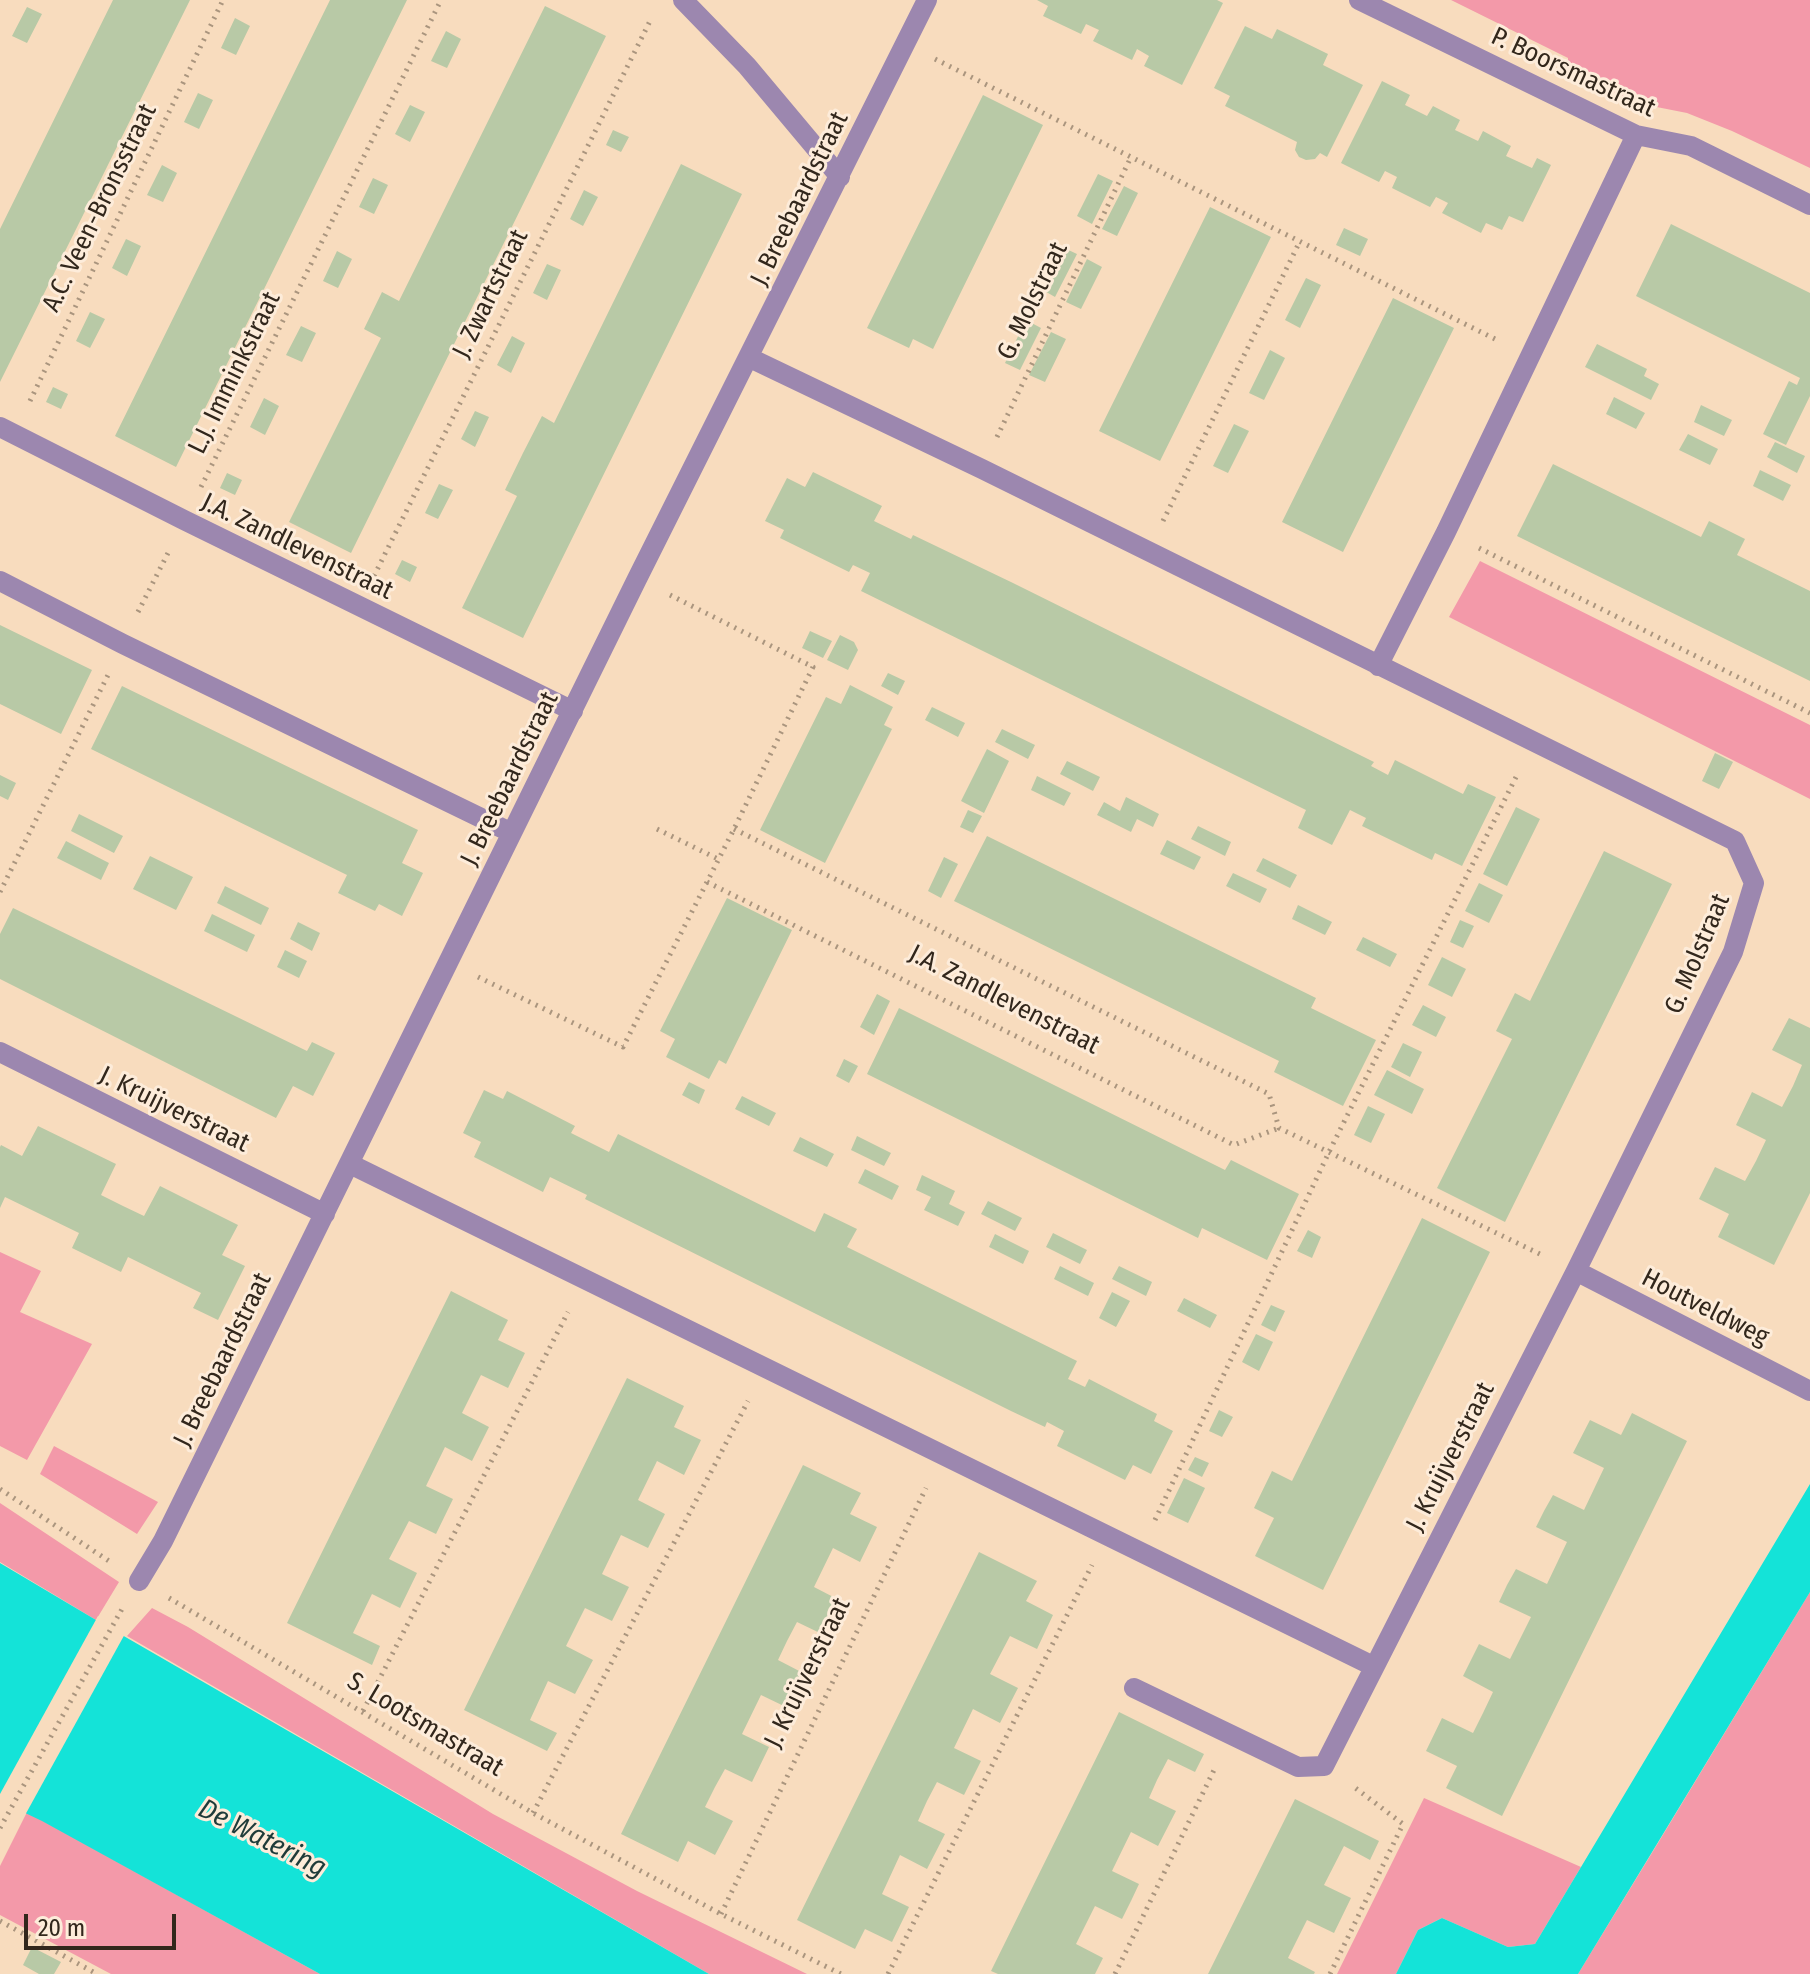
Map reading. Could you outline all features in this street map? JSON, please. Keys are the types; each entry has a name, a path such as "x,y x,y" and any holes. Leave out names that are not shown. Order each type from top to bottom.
{"street":[{"path":"683,0 747,66 840,177"},
{"name":"J. Breebaardstraat","path":"139,1581 163,1541 637,579 927,0"},
{"name":"P. Boorsmastraat","path":"1359,0 1636,135 1691,146 1810,205"},
{"path":"1378,666 1446,532 1636,135"},
{"name":"G. Molstraat","path":"750,358 982,469 1735,841 1754,883 1733,952 1576,1271"},
{"name":"J.A. Zandlevenstraat","path":"6,430 573,711"},
{"path":"0,581 512,833"},
{"name":"J. Kruijverstraat","path":"0,1052 325,1214"},
{"path":"350,1164 1373,1666"},
{"name":"Houtveldweg","path":"1576,1271 1810,1391"},
{"name":"J. Kruijverstraat","path":"1324,1766 1576,1271"},
{"path":"1134,1688 1298,1767 1324,1766"}],"path":[{"name":"A.C. Veen-Bronsstraat","path":"6,430 223,0"},
{"name":"L.J. Imminkstraat","path":"0,892 441,0"},
{"name":"J. Zwartstraat","path":"357,605 654,13"},
{"path":"906,44 1528,356"},
{"name":"G. Molstraat","path":"982,469 1131,157"},
{"path":"1148,552 1300,241"},
{"path":"1446,532 1810,713"},
{"path":"449,962 623,1047 734,829 813,667 637,579"},
{"path":"1140,1552 1329,1152 1534,740"},
{"path":"657,829 718,859"},
{"name":"J.A. Zandlevenstraat","path":"707,882 1234,1145 1279,1128 1269,1094 734,829"},
{"path":"1279,1128 1576,1271"},
{"path":"363,1711 585,1279"},
{"path":"533,1813 766,1368"},
{"name":"J. Kruijverstraat","path":"721,1914 942,1454"},
{"name":"S. Lootsmastraat","path":"0,1489 139,1581 533,1813 721,1914 841,1974"},
{"path":"888,1974 1107,1536"},
{"path":"0,1828 121,1611"},
{"path":"1115,1974 1232,1735"},
{"path":"1324,1766 1403,1824 1330,1974"},
{"path":"0,1921 97,1974"}],"shaded area":[{"path":"1451,0 1810,0 1810,168 1687,113 1606,97 1568,78 1568,58"},
{"path":"1480,561 1810,725 1810,799 1449,617"},
{"path":"0,1252 41,1271 20,1312 92,1344 27,1460 0,1446"},
{"path":"54,1446 158,1502 137,1534 40,1474"},
{"path":"0,1503 119,1582 96,1620 0,1562"},
{"path":"1810,1592 1810,1974 1578,1974 1658,1843"},
{"path":"152,1608 493,1814 637,1891 807,1974 709,1974 127,1636"},
{"path":"1424,1798 1581,1867 1535,1944 1508,1947 1442,1918 1418,1930 1396,1974 1337,1974"},
{"path":"27,1812 320,1974 111,1974 0,1915 0,1866"}],"water":[{"path":"1810,1484 1810,1592 1578,1974 1396,1974 1418,1930 1442,1918 1508,1947 1535,1944"},
{"name":"De Watering","path":"0,1563 709,1974 320,1974 0,1801"}],"pier":[{"path":"98,1616 126,1632 24,1817 0,1805 0,1794"}],"building":[{"path":"113,0 190,0 0,382 0,229"},
{"path":"330,0 407,0 176,467 115,436"},
{"path":"1037,0 1217,0 1223,3 1182,85 1144,66 1149,56 1137,49 1132,60 1093,41 1099,30 1086,24 1081,34 1043,16 1048,6"},
{"path":"545,6 606,36 351,553 289,522 381,338 364,329 382,292 399,301"},
{"path":"27,7 42,14 27,43 12,36"},
{"path":"235,18 250,26 236,55 221,48"},
{"path":"1245,26 1272,39 1277,29 1328,54 1323,65 1363,85 1327,157 1320,153 1315,159 1299,157 1295,150 1297,142 1225,106 1230,96 1214,88"},
{"path":"446,31 461,39 447,68 431,61"},
{"path":"1382,81 1410,95 1405,105 1427,116 1433,106 1460,120 1455,130 1478,141 1483,131 1511,146 1506,156 1532,168 1537,158 1551,165 1523,222 1509,216 1502,230 1486,223 1481,233 1442,213 1448,203 1436,197 1430,207 1392,188 1397,177 1385,171 1379,182 1341,163"},
{"path":"198,93 213,100 199,129 184,122"},
{"path":"983,95 1043,125 933,349 913,339 909,348 867,328"},
{"path":"410,105 425,112 410,142 395,134"},
{"path":"613,130 629,137 621,152 606,145"},
{"path":"681,164 742,194 523,638 462,608 517,496 505,490 523,453 542,416 554,423"},
{"path":"162,165 177,173 163,202 147,195"},
{"path":"1098,174 1113,181 1092,224 1077,216"},
{"path":"373,178 388,185 374,214 359,207"},
{"path":"1124,186 1138,193 1117,236 1102,229"},
{"path":"584,190 598,197 583,226 570,219"},
{"path":"1210,207 1271,237 1160,461 1099,431"},
{"path":"1671,224 1810,293 1810,396 1786,445 1763,434 1789,381 1797,385 1800,378 1636,296"},
{"path":"1344,228 1368,239 1360,256 1336,245"},
{"path":"126,239 141,246 127,276 112,268"},
{"path":"1062,247 1077,254 1055,297 1041,289"},
{"path":"337,251 352,259 338,288 323,281"},
{"path":"1087,259 1102,267 1081,309 1066,302"},
{"path":"547,264 561,270 547,300 533,293"},
{"path":"1306,278 1321,285 1300,328 1285,320"},
{"path":"1393,298 1454,328 1343,552 1282,522"},
{"path":"90,312 105,319 90,348 76,341"},
{"path":"1026,320 1041,328 1020,370 1005,363"},
{"path":"301,326 316,333 302,362 286,355"},
{"path":"1051,332 1066,339 1045,382 1029,375"},
{"path":"512,336 525,343 511,373 497,365"},
{"path":"1597,344 1647,369 1644,376 1659,384 1651,400 1585,367"},
{"path":"1270,350 1285,358 1264,400 1249,393"},
{"path":"53,387 68,394 61,409 46,402"},
{"path":"1614,397 1645,413 1636,429 1606,414"},
{"path":"264,398 279,406 265,435 250,427"},
{"path":"1701,405 1732,420 1724,436 1694,422"},
{"path":"475,411 489,417 475,447 461,439"},
{"path":"1234,424 1249,431 1228,473 1213,466"},
{"path":"1688,434 1718,449 1710,465 1679,450"},
{"path":"1775,442 1805,456 1797,473 1767,457"},
{"path":"1553,464 1701,537 1709,521 1745,539 1737,555 1810,591 1810,681 1517,536"},
{"path":"1760,470 1791,485 1783,501 1753,486"},
{"path":"813,472 882,506 874,521 911,539 913,535 1013,583 1374,762 1371,766 1388,775 1395,760 1463,794 1468,784 1496,797 1462,866 1435,853 1432,860 1362,826 1366,818 1350,810 1332,845 1298,828 1306,810 861,591 870,573 853,565 849,572 780,538 784,530 765,521 787,478 805,487"},
{"path":"227,473 242,480 235,495 220,488"},
{"path":"439,484 453,490 438,519 425,513"},
{"path":"402,560 417,567 410,582 395,574"},
{"path":"0,625 92,670 61,734 0,704"},
{"path":"810,631 832,641 823,658 802,648"},
{"path":"840,635 854,642 858,650 848,670 827,660"},
{"path":"888,673 905,681 898,695 881,686"},
{"path":"850,685 893,707 884,725 892,729 825,863 760,830 826,697 841,704"},
{"path":"122,686 418,830 402,863 423,873 402,916 379,904 375,911 338,893 347,875 91,749"},
{"path":"932,707 965,723 958,737 925,720"},
{"path":"1002,729 1035,745 1028,759 995,742"},
{"path":"987,749 1009,761 984,813 961,801"},
{"path":"1715,753 1733,762 1719,789 1702,781"},
{"path":"1067,761 1100,777 1093,791 1060,774"},
{"path":"0,775 16,783 8,800 0,796"},
{"path":"1037,776 1071,793 1064,806 1031,790"},
{"path":"1126,797 1159,814 1153,827 1137,819 1131,832 1097,815 1104,802 1120,811"},
{"path":"1516,807 1540,819 1507,886 1483,874"},
{"path":"968,810 982,816 973,833 960,827"},
{"path":"79,814 123,836 114,853 71,831"},
{"path":"1198,826 1231,842 1225,856 1191,839"},
{"path":"987,836 1316,998 1311,1008 1376,1040 1343,1106 1274,1072 1279,1061 954,901"},
{"path":"1167,840 1201,857 1194,870 1160,854"},
{"path":"66,841 109,863 101,880 57,858"},
{"path":"1604,851 1672,884 1505,1222 1437,1188 1512,1039 1496,1031 1515,993 1530,1001"},
{"path":"150,856 193,877 176,910 133,889"},
{"path":"944,857 958,864 941,898 928,891"},
{"path":"1263,858 1297,875 1290,888 1256,871"},
{"path":"1233,873 1267,889 1260,903 1226,886"},
{"path":"1479,883 1503,895 1489,923 1465,911"},
{"path":"225,886 269,908 261,925 217,903"},
{"path":"727,898 792,930 726,1064 719,1060 709,1079 666,1057 675,1039 660,1031"},
{"path":"1298,905 1332,922 1325,935 1292,919"},
{"path":"13,908 307,1051 312,1042 335,1053 313,1096 293,1086 276,1118 0,979 0,934"},
{"path":"212,914 255,935 247,952 204,931"},
{"path":"1460,920 1474,926 1463,948 1450,942"},
{"path":"298,922 320,933 312,951 290,939"},
{"path":"1363,937 1397,954 1390,967 1356,950"},
{"path":"285,950 307,961 299,978 277,967"},
{"path":"1442,957 1466,969 1452,997 1428,985"},
{"path":"877,994 890,1001 874,1035 860,1027"},
{"path":"1423,1005 1446,1017 1436,1037 1412,1025"},
{"path":"899,1008 1225,1170 1231,1160 1299,1194 1267,1260 1202,1228 1198,1238 867,1074"},
{"path":"1789,1018 1810,1028 1810,1193 1774,1265 1718,1237 1729,1214 1699,1199 1715,1167 1745,1181 1756,1161 1766,1140 1736,1125 1752,1092 1782,1107 1793,1086 1802,1065 1772,1050"},
{"path":"1403,1043 1422,1052 1410,1077 1391,1067"},
{"path":"844,1059 858,1066 849,1083 836,1076"},
{"path":"1387,1070 1424,1089 1412,1114 1374,1095"},
{"path":"689,1082 705,1090 699,1104 682,1095"},
{"path":"484,1090 503,1099 507,1091 575,1126 571,1133 609,1152 618,1134 815,1232 824,1213 857,1229 847,1247 1077,1361 1068,1379 1085,1387 1089,1379 1157,1414 1154,1421 1173,1431 1151,1474 1133,1465 1125,1480 1057,1446 1064,1431 1047,1422 1045,1427 1011,1411 585,1199 587,1195 550,1177 543,1192 474,1157 481,1142 463,1133"},
{"path":"742,1096 776,1113 769,1126 735,1109"},
{"path":"1368,1106 1385,1114 1371,1143 1354,1135"},
{"path":"38,1126 116,1164 101,1195 123,1206 144,1216 160,1186 238,1225 222,1255 245,1266 218,1320 193,1308 201,1293 128,1257 121,1272 72,1248 79,1233 5,1197 0,1208 0,1147 22,1156"},
{"path":"857,1136 891,1153 884,1166 851,1150"},
{"path":"800,1137 834,1154 827,1167 793,1151"},
{"path":"865,1169 899,1186 892,1200 858,1183"},
{"path":"922,1175 955,1191 949,1204 965,1212 958,1226 924,1210 931,1197 916,1190"},
{"path":"988,1201 1022,1218 1015,1231 981,1214"},
{"path":"1422,1218 1490,1252 1323,1590 1255,1556 1274,1518 1254,1508 1272,1471 1292,1481"},
{"path":"1308,1230 1321,1237 1312,1258 1297,1251"},
{"path":"1053,1233 1087,1250 1080,1264 1046,1247"},
{"path":"995,1234 1029,1251 1023,1264 989,1247"},
{"path":"1060,1266 1094,1283 1088,1296 1054,1279"},
{"path":"1119,1266 1152,1282 1146,1296 1112,1279"},
{"path":"451,1291 508,1320 498,1340 525,1353 508,1388 481,1375 462,1413 489,1427 472,1461 445,1447 426,1486 453,1499 436,1534 409,1521 389,1559 417,1573 400,1608 372,1594 353,1633 380,1646 372,1665 287,1623"},
{"path":"1112,1292 1130,1301 1116,1327 1099,1318"},
{"path":"1184,1298 1217,1315 1210,1328 1177,1311"},
{"path":"1271,1305 1285,1311 1275,1332 1261,1325"},
{"path":"1256,1334 1273,1342 1259,1371 1242,1362"},
{"path":"627,1378 684,1406 674,1427 701,1440 684,1475 657,1461 638,1500 665,1514 648,1548 621,1535 602,1574 629,1587 612,1621 585,1608 566,1646 593,1660 575,1694 548,1681 530,1720 557,1733 547,1751 464,1710"},
{"path":"1219,1410 1233,1417 1222,1437 1209,1431"},
{"path":"1632,1413 1687,1441 1502,1816 1446,1788 1457,1766 1426,1751 1442,1718 1473,1733 1493,1692 1463,1676 1479,1644 1510,1659 1531,1617 1499,1602 1516,1569 1547,1584 1567,1542 1536,1527 1553,1495 1584,1510 1604,1468 1573,1453 1590,1420 1621,1435"},
{"path":"1195,1457 1209,1463 1202,1477 1188,1470"},
{"path":"803,1465 861,1493 850,1514 877,1527 860,1562 833,1548 814,1587 841,1601 824,1635 797,1622 787,1641 778,1660 805,1674 788,1708 761,1695 742,1734 769,1747 752,1782 725,1769 705,1807 733,1821 715,1855 688,1841 678,1862 621,1834"},
{"path":"1184,1478 1205,1488 1188,1523 1167,1513"},
{"path":"979,1552 1037,1581 1026,1601 1053,1615 1037,1649 1010,1636 990,1674 1018,1688 1000,1723 973,1709 954,1748 981,1761 964,1795 937,1782 927,1801 918,1821 945,1834 927,1869 900,1855 882,1894 909,1907 892,1942 865,1929 855,1949 797,1920"},
{"path":"1119,1712 1204,1754 1195,1772 1168,1759 1157,1780 1149,1798 1176,1811 1158,1846 1131,1832 1112,1871 1139,1884 1131,1901 1122,1919 1095,1906 1076,1944 1103,1958 1095,1974 998,1974 991,1971"},
{"path":"1295,1799 1379,1841 1370,1860 1344,1846 1324,1885 1351,1898 1334,1933 1307,1920 1288,1958 1315,1972 1208,1974"},
{"path":"32,1947 61,1962 54,1974 39,1974 23,1965"}]}
